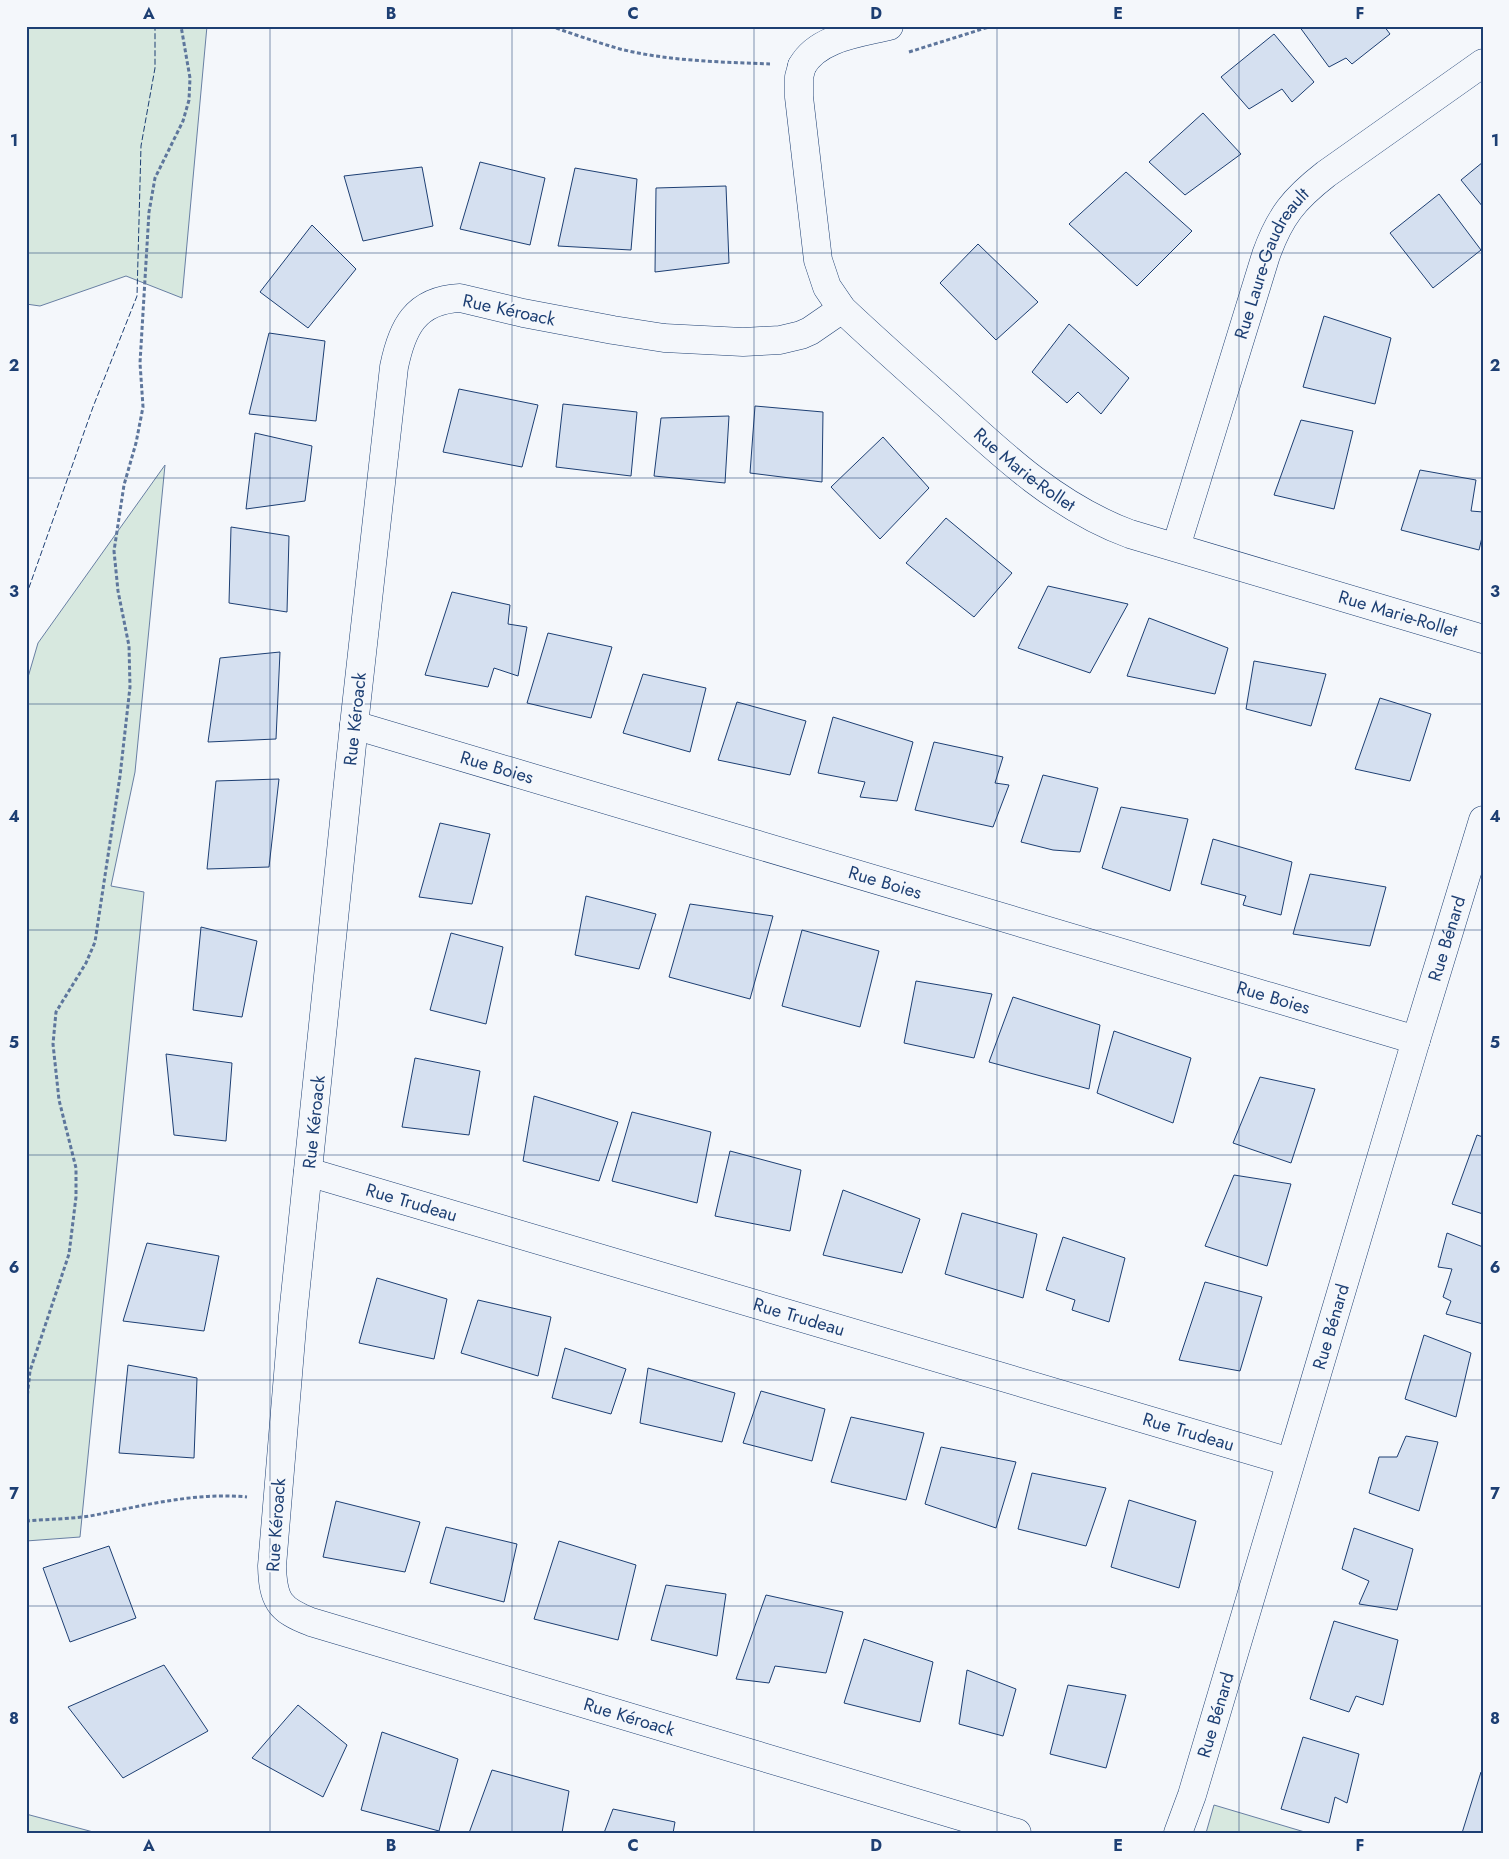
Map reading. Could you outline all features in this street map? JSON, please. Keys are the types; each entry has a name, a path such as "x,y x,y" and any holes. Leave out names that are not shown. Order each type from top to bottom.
{"street":[{"path":"802,66 812,54 834,41 889,26"},
{"name":"Rue Laure-Gaudreault","path":"1176,547 1266,256 1280,220 1293,203 1311,185 1483,63"},
{"name":"Rue Marie-Rollet","path":"802,66 799,77 799,97 818,260 827,288 842,309 998,451 1037,483 1076,509 1111,527 1483,639"},
{"name":"Rue Kéroack","path":"842,309 801,335 792,338 756,342 664,338 532,315 460,298 437,302 419,313 404,331 394,368 354,725 293,1315 272,1566 273,1588 279,1603 294,1615 1017,1833"},
{"name":"Rue Boies","path":"354,725 1416,1040"},
{"name":"Rue Bénard","path":"1178,1833 1192,1795 1483,820"},
{"name":"Rue Trudeau","path":"308,1172 1290,1462"}],"path":[{"path":"26,1408 30,1370 70,1254 76,1197 76,1168 59,1100 53,1044 56,1012 86,962 95,942 120,776 130,679 128,646 118,590 114,551 124,485 136,442 142,407 140,363 142,303 152,195 155,178 183,122 189,100 190,78 181,26"},
{"path":"550,26 621,49 662,56 802,66"},
{"path":"26,1506 27,1521 87,1516 185,1498 228,1495 277,1499"}],"shaded area":[{"path":"26,26 207,26 182,298 126,276 40,306 26,304"},
{"path":"165,465 135,772 111,886 144,892 80,1537 26,1541 26,684 38,643"},
{"path":"1214,1805 1308,1833 1206,1833"},
{"path":"26,1814 97,1833 26,1833"}],"building":[{"path":"1299,26 1384,26 1390,34 1352,64 1346,58 1329,67"},
{"path":"1274,34 1314,82 1292,102 1282,89 1249,109 1221,77"},
{"path":"1203,113 1241,154 1185,195 1149,162"},
{"path":"480,162 545,178 530,245 460,229"},
{"path":"1483,162 1483,207 1461,180"},
{"path":"422,167 433,226 363,241 344,176"},
{"path":"575,168 637,179 631,250 558,246"},
{"path":"1126,172 1192,231 1137,286 1069,224"},
{"path":"726,186 729,263 655,272 656,188"},
{"path":"1439,194 1481,250 1433,288 1390,233"},
{"path":"312,225 356,269 308,328 260,292"},
{"path":"978,244 1038,302 996,340 940,283"},
{"path":"1324,316 1391,338 1375,404 1303,387"},
{"path":"1069,324 1129,378 1101,414 1078,392 1067,403 1032,372"},
{"path":"269,333 325,341 316,421 249,414"},
{"path":"459,389 538,405 522,467 443,452"},
{"path":"563,404 637,412 631,476 556,467"},
{"path":"755,406 823,412 822,482 750,473"},
{"path":"729,416 725,483 654,476 661,418"},
{"path":"1301,420 1353,431 1334,509 1274,495"},
{"path":"255,433 312,446 305,501 246,509"},
{"path":"883,437 929,488 880,539 831,487"},
{"path":"1420,470 1476,480 1471,511 1483,512 1483,533 1479,550 1401,530"},
{"path":"946,518 1012,573 974,617 906,563"},
{"path":"231,527 289,536 287,612 229,603"},
{"path":"1048,586 1128,604 1090,673 1018,648"},
{"path":"452,592 510,605 508,624 527,627 518,676 494,668 488,687 425,675"},
{"path":"1149,618 1228,648 1215,694 1127,676"},
{"path":"548,633 612,647 591,718 527,703"},
{"path":"280,652 276,739 208,742 220,658"},
{"path":"1254,661 1326,674 1311,726 1246,709"},
{"path":"643,674 706,688 690,752 623,733"},
{"path":"1380,698 1431,714 1410,781 1355,769"},
{"path":"737,702 806,721 790,775 718,760"},
{"path":"833,717 913,742 897,801 860,797 865,782 818,773"},
{"path":"934,742 1003,757 995,783 1009,785 993,827 915,810"},
{"path":"1043,775 1098,788 1080,852 1053,850 1021,842"},
{"path":"279,779 269,867 207,869 216,781"},
{"path":"1121,807 1188,819 1170,891 1102,868"},
{"path":"440,823 490,834 472,904 419,897"},
{"path":"1213,839 1292,862 1281,915 1243,905 1246,896 1201,884"},
{"path":"1310,874 1386,887 1370,946 1293,934"},
{"path":"586,896 656,914 639,969 575,955"},
{"path":"690,904 773,916 750,999 669,977"},
{"path":"201,927 257,941 242,1017 193,1010"},
{"path":"802,930 879,951 860,1027 782,1006"},
{"path":"451,933 503,947 486,1024 430,1010"},
{"path":"916,981 992,994 974,1058 904,1043"},
{"path":"1013,997 1100,1025 1089,1089 989,1062"},
{"path":"1114,1031 1191,1058 1173,1123 1097,1093"},
{"path":"166,1054 232,1063 226,1141 174,1135"},
{"path":"415,1058 480,1071 469,1135 402,1127"},
{"path":"1260,1077 1315,1089 1291,1163 1233,1143"},
{"path":"534,1096 618,1122 599,1181 523,1161"},
{"path":"632,1112 711,1132 697,1203 612,1181"},
{"path":"1477,1135 1483,1137 1483,1214 1452,1204"},
{"path":"730,1151 801,1170 790,1231 715,1216"},
{"path":"1234,1175 1291,1184 1267,1266 1205,1246"},
{"path":"843,1190 920,1219 902,1273 823,1255"},
{"path":"962,1213 1037,1234 1023,1298 945,1274"},
{"path":"1447,1233 1483,1247 1483,1324 1446,1314 1451,1301 1443,1297 1452,1269 1438,1267"},
{"path":"1063,1237 1125,1258 1109,1322 1072,1310 1075,1300 1046,1290"},
{"path":"147,1243 219,1256 204,1331 123,1321"},
{"path":"377,1278 447,1299 434,1359 359,1343"},
{"path":"1205,1282 1262,1297 1240,1371 1179,1360"},
{"path":"478,1300 551,1317 538,1376 461,1353"},
{"path":"1424,1335 1471,1353 1456,1417 1405,1399"},
{"path":"565,1348 626,1369 611,1414 552,1398"},
{"path":"128,1365 197,1378 194,1458 119,1453"},
{"path":"648,1368 735,1393 722,1442 640,1423"},
{"path":"761,1391 825,1409 812,1461 743,1443"},
{"path":"851,1417 924,1433 906,1500 831,1482"},
{"path":"1406,1436 1438,1442 1419,1511 1369,1493 1379,1457 1397,1457"},
{"path":"941,1447 1016,1462 996,1528 925,1504"},
{"path":"1032,1473 1106,1488 1086,1546 1018,1529"},
{"path":"1129,1500 1196,1521 1179,1588 1111,1567"},
{"path":"336,1501 420,1522 405,1572 323,1557"},
{"path":"446,1527 517,1544 504,1602 430,1583"},
{"path":"1354,1528 1413,1549 1397,1610 1359,1604 1369,1581 1342,1569"},
{"path":"559,1541 636,1565 618,1640 534,1619"},
{"path":"109,1546 136,1618 70,1642 43,1568"},
{"path":"666,1585 726,1594 717,1656 651,1640"},
{"path":"766,1595 843,1612 826,1673 775,1666 769,1683 736,1679"},
{"path":"1334,1621 1398,1640 1383,1705 1356,1696 1349,1712 1310,1699"},
{"path":"864,1639 933,1662 920,1722 844,1703"},
{"path":"164,1665 208,1731 123,1778 68,1707"},
{"path":"967,1670 1016,1689 1003,1736 959,1724"},
{"path":"1068,1685 1126,1695 1106,1768 1050,1754"},
{"path":"298,1705 347,1745 323,1797 252,1758"},
{"path":"382,1732 458,1759 439,1831 361,1810"},
{"path":"1303,1737 1359,1754 1347,1803 1335,1797 1329,1823 1281,1809"},
{"path":"492,1770 569,1791 562,1833 469,1833"},
{"path":"1481,1772 1483,1772 1483,1833 1462,1833"},
{"path":"613,1809 675,1822 673,1833 604,1833"}],"fence":[{"path":"26,596 93,407 137,296 141,146 155,68 155,26"}]}
